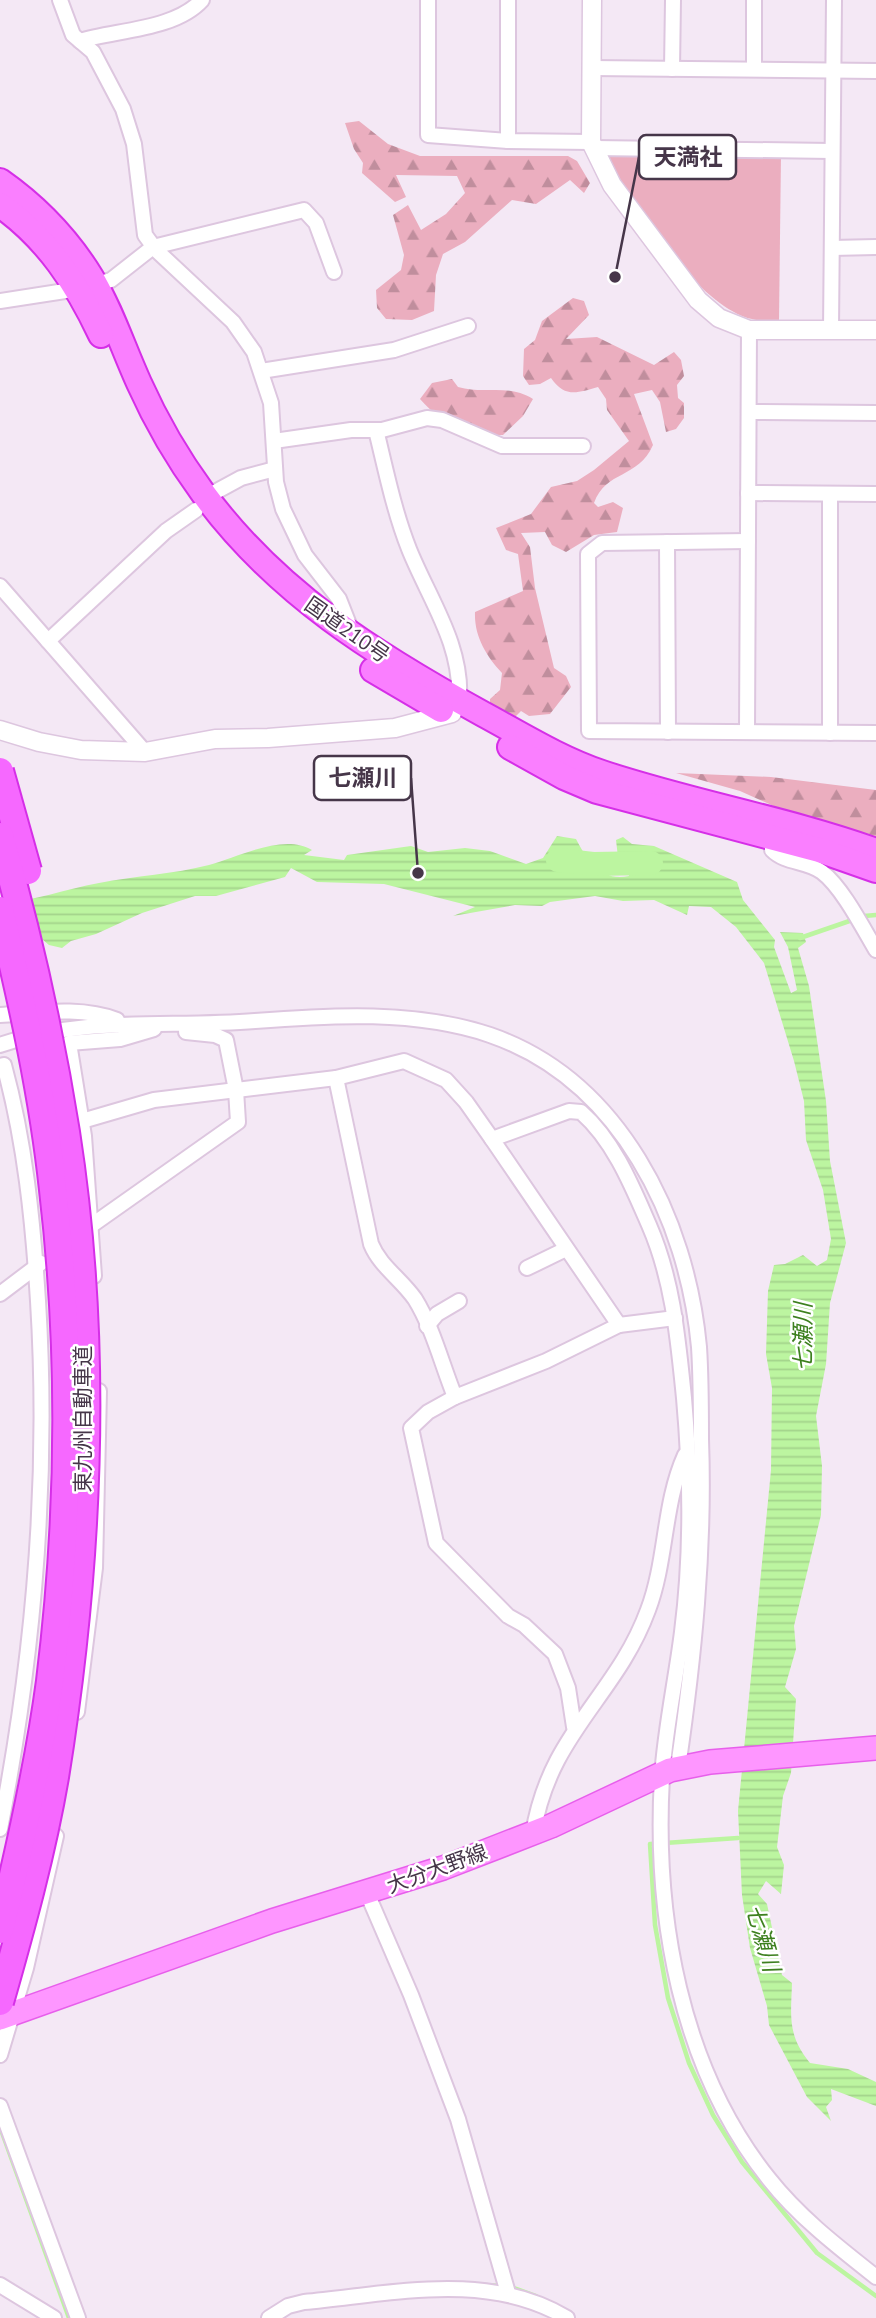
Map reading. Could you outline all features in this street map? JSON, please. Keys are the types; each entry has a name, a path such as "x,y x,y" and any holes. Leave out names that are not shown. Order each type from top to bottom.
{"highway":[{"name":"国道210号","path":"0,181 53,226 201,503 247,569 296,615 359,661 455,708 600,772 822,832 876,851"},
{"name":"国道210号","path":"0,205 40,239 86,286"},
{"name":"国道210号","path":"201,503 300,598 455,708 554,772 597,791 819,850 876,870"},
{"path":"0,771 31,879 45,950 85,1232"},
{"name":"東九州自動車道","path":"0,836 47,1023 85,1232 84,1480 72,1648 54,1779 5,2011"},
{"name":"東九州自動車道","path":"0,910 27,1028 46,1137 58,1240 65,1392 59,1583 50,1681 0,1930"},
{"path":"0,992 46,1137"}],"main road":[{"name":"大分大野線","path":"5,2011 272,1921 367,1894 533,1833 670,1770 710,1762 876,1748"}],"street":[{"path":"60,0 70,29 96,56 123,109 134,144 143,229 153,247 239,328 261,371 271,403 278,494 305,555 339,599 352,637"},
{"path":"80,41 107,32 138,30 187,11 202,0"},
{"path":"428,0 428,135 592,145 832,151"},
{"path":"508,0 508,141"},
{"path":"592,0 592,145 611,185 698,300 719,318 749,330 876,330"},
{"path":"672,69 673,0"},
{"path":"754,0 754,69"},
{"path":"831,330 834,0"},
{"path":"591,68 876,71"},
{"path":"0,301 86,286 117,277 153,247 304,210 316,223 334,272"},
{"path":"832,247 876,247"},
{"path":"261,371 394,350 468,326"},
{"path":"747,732 749,330"},
{"path":"749,412 876,412"},
{"path":"274,441 351,430 376,430 427,418 442,420 502,446 583,446"},
{"path":"0,730 39,742 81,750 145,752 215,738 277,738 395,728 455,708 460,680 448,633 397,516 376,430"},
{"path":"48,641 166,531 201,503 241,478 275,469"},
{"path":"748,493 876,494"},
{"path":"830,494 830,733"},
{"path":"748,541 602,542 589,554 589,731 876,733"},
{"path":"667,542 668,732"},
{"path":"300,598 319,573"},
{"path":"0,586 145,752"},
{"path":"772,838 772,850 779,857 811,866 825,874 876,950"},
{"path":"0,1015 52,1012 87,1014 107,1016 129,1025"},
{"path":"85,1232 82,1121 69,1043 120,1039 154,1028 335,1017 416,1020 464,1027 514,1044 545,1062 592,1100 620,1130 646,1170 675,1238 688,1281 698,1345 702,1545 660,1822 666,1920 682,1997 710,2078 740,2136 768,2178 814,2227 876,2277"},
{"path":"0,1045 57,1029 129,1025 223,1038 228,1045 239,1116 236,1125 0,1294"},
{"path":"82,1121 145,1102 336,1078 397,1061 415,1063 454,1087 619,1325"},
{"path":"0,1066 4,1065 14,1102 29,1196 36,1267 41,1377 40,1520 25,1681 0,1829"},
{"path":"336,1078 370,1244 381,1262 413,1297 454,1396"},
{"path":"492,1139 569,1111 585,1115 612,1150 636,1195 665,1266 675,1318 688,1448 690,1509 670,1770"},
{"path":"527,1268 562,1251"},
{"path":"427,1326 437,1314 459,1301"},
{"path":"574,1727 568,1688 555,1654 503,1611 438,1546 434,1538 411,1428 428,1412 454,1396 546,1361 619,1325 675,1318"},
{"path":"533,1833 542,1789 574,1727 627,1659 648,1610 677,1476 688,1448"},
{"path":"367,1894 411,1995 458,2119 508,2293"},
{"path":"0,2055 5,2011"},
{"path":"0,2106 78,2318"},
{"path":"0,2285 54,2318"},
{"path":"269,2318 288,2306 304,2302 457,2288 508,2293 542,2305 567,2318"}],"green space":[{"path":"359,121 388,144 420,156 568,156 577,161 590,183 584,193 570,180 536,204 512,200 465,242 443,254 436,275 434,311 412,320 386,319 377,308 376,290 401,270 404,255 393,215 408,205 421,230 446,214 465,193 457,176 396,175 406,197 395,202 362,173 363,163 354,149 345,123"},
{"path":"612,153 781,154 779,321 742,316 722,305 703,289 665,247 648,223 607,157"},
{"path":"573,298 584,301 589,315 566,339 597,337 654,365 674,352 681,360 684,376 677,385 678,398 684,403 684,418 676,429 666,432 660,402 652,390 634,394 653,445 639,464 606,485 594,503 598,507 613,502 623,508 617,532 594,535 566,552 552,545 545,532 521,533 530,547 535,588 554,668 566,676 571,687 550,714 529,716 521,711 514,718 490,708 490,699 500,690 502,673 482,645 475,621 475,612 523,591 518,554 506,550 496,528 531,514 551,487 577,481 629,441 607,410 606,399 598,387 572,392 561,389 551,378 540,384 529,385 523,376 524,349 535,340 542,321"},
{"path":"452,379 458,387 505,390 533,399 523,416 503,435 467,431 447,423 420,399 432,383"},
{"path":"676,773 771,777 876,790 876,839 787,812 740,791"}],"water":[{"path":"557,836 576,839 590,862 610,876 629,876 628,869 619,866 616,840 623,837 632,844 654,846 737,882 743,900 775,940 774,947 791,993 797,990 788,947 780,932 803,933 806,942 798,948 809,986 826,1101 830,1161 846,1243 830,1303 826,1364 816,1416 822,1466 821,1515 794,1626 796,1649 785,1687 796,1699 791,1773 783,1796 777,1847 784,1865 781,1894 766,1881 758,1894 767,1904 782,1975 792,1983 792,2025 803,2053 810,2063 848,2069 876,2082 876,2106 831,2089 832,2100 826,2107 831,2121 807,2097 769,2025 767,2006 750,1948 742,1895 738,1811 771,1470 772,1388 766,1354 768,1291 774,1265 785,1264 803,1255 817,1266 827,1260 831,1239 823,1190 806,1140 804,1101 764,963 736,927 711,907 689,906 687,915 654,900 623,901 595,896 550,902 542,906 515,905 453,916 475,907 384,884 317,882 291,868 285,877 216,896 195,896 142,913 96,934 71,941 62,948 49,945 0,904 99,883 196,868 275,845 300,845 312,850 304,855 344,860 347,855 411,846 428,852 465,848 490,851 526,864 543,858"}],"waterway":[{"name":"七瀬川","path":"558,860 593,864 651,863"},
{"path":"800,938 864,916 876,915"},
{"path":"738,1838 650,1844 655,1925 668,1998 689,2063 713,2115 742,2162 817,2253 876,2296"},
{"path":"0,2127 69,2318"},
{"path":"449,2283 502,2286"},
{"path":"511,2287 536,2296"}],"place":[{"name":"天満社","path":"615,277"},
{"name":"七瀬川","path":"418,873"}]}
